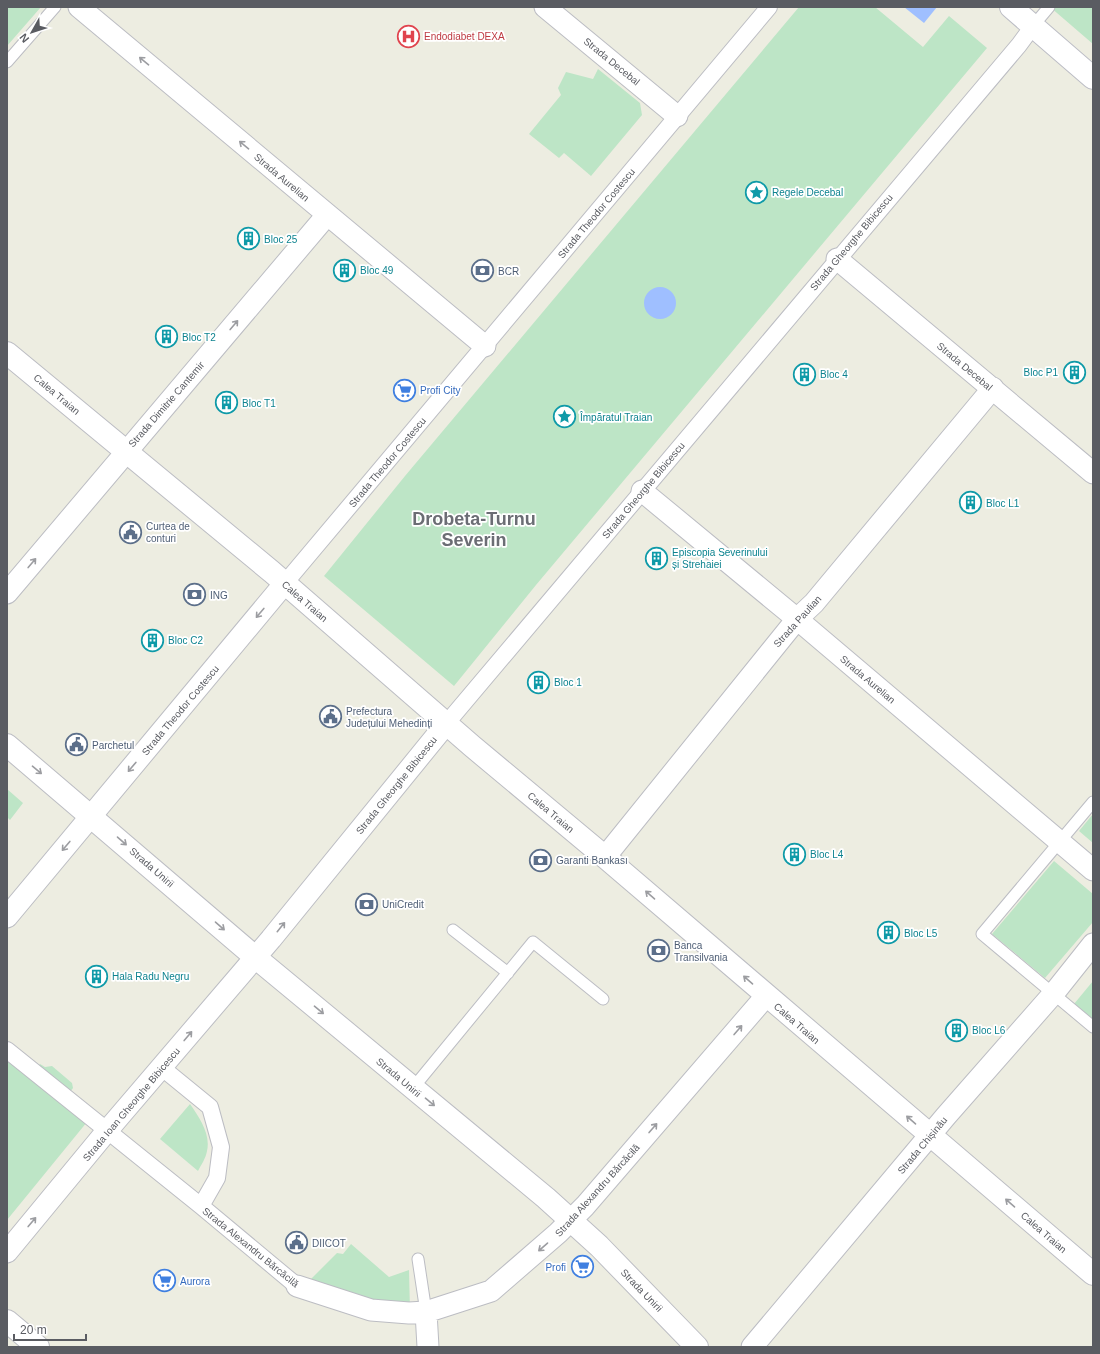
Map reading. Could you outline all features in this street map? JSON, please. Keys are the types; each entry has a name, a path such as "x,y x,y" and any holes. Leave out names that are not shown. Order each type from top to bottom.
{"street":[{"name":"Strada Aurelian","path":"79,7 485,346"},
{"name":"Strada Decebal","path":"545,7 677,116"},
{"name":"Strada Theodor Costescu","path":"7,917 285,583 769,7"},
{"path":"1011,7 1093,78"},
{"name":"Strada Gheorghe Bibicescu","path":"255,957 446,724 1033,26"},
{"name":"Strada Dimitrie Cantemir","path":"7,593 327,215"},
{"name":"Strada Decebal","path":"837,259 993,388 1093,474"},
{"name":"Calea Traian","path":"7,353 285,583 446,724 605,857 1093,1274"},
{"name":"Strada Paulian","path":"605,857 797,619 814,604 993,388"},
{"name":"Strada Aurelian","path":"642,491 797,619 1093,870"},
{"name":"Strada Unirii","path":"7,745 92,816 255,957 571,1220 599,1246 697,1347"},
{"name":"Strada Chișinău","path":"752,1347 930,1136 1054,993 1093,944"},
{"name":"Strada Ioan Gheorghe Bibicescu","path":"7,1252 106,1132 255,957"},
{"name":"Strada Alexandru Bărcăcilă","path":"7,1050 106,1132 201,1206 297,1286 371,1310 409,1313 426,1312 491,1291 571,1220 766,996"},
{"path":"161,1067 210,1107 221,1147 217,1178 201,1206"},
{"path":"426,1312 428,1347"},
{"path":"7,1321 38,1347"}],"lane":[{"path":"7,62 55,7"},
{"path":"1033,26 1049,7"},
{"path":"1093,802 982,934 1093,1027"},
{"path":"453,930 508,972"},
{"path":"413,1088 533,942 603,999"},
{"path":"418,1259 426,1312"}],"green space":[{"path":"7,7 41,7 7,46"},
{"path":"799,7 875,7 923,47 949,16 987,48 536,585 454,686 324,576 405,476"},
{"path":"1050,7 1093,7 1093,44"},
{"path":"598,69 640,103 642,115 591,176 564,153 559,158 529,134 561,95 558,88 566,72 593,79"},
{"path":"7,789 23,803 10,820 7,817"},
{"path":"1093,814 1093,843 1079,831"},
{"path":"1054,861 1093,894 1093,922 1045,978 992,934"},
{"path":"1093,981 1093,1021 1074,1004"},
{"path":"7,1056 87,1122 7,1220"},
{"path":"40,1064 45,1067 52,1066 72,1083 73,1088 70,1092 36,1068"},
{"path":"190,1104 206,1132 208,1145 205,1159 198,1171 160,1139"},
{"path":"351,1244 389,1277 409,1270 410,1311 304,1286 337,1253 343,1254"}],"water":[{"path":"904,7 937,7 924,23"},
{"path":"660,287 666,288 673,294 676,303 675,309 669,316 660,319 654,318 647,312 644,303 645,297 651,290"}],"place":[{"name":"Endodiabet DEXA","path":"409,36"},
{"name":"Regele Decebal","path":"757,192"},
{"name":"Bloc 25","path":"249,239"},
{"name":"Bloc 49","path":"344,270"},
{"name":"BCR","path":"482,271"},
{"name":"Bloc T2","path":"167,337"},
{"name":"Bloc P1","path":"1074,372"},
{"name":"Bloc 4","path":"805,374"},
{"name":"Profi City","path":"405,390"},
{"name":"Bloc T1","path":"226,403"},
{"name":"Împăratul Traian","path":"564,417"},
{"name":"Bloc L1","path":"970,503"},
{"name":"Curtea de conturi","path":"131,532"},
{"name":"Episcopia Severinului și Strehaiei","path":"656,558"},
{"name":"ING","path":"194,595"},
{"name":"Bloc C2","path":"152,640"},
{"name":"Bloc 1","path":"539,682"},
{"name":"Prefectura Județului Mehedinți","path":"331,717"},
{"name":"Parchetul","path":"77,745"},
{"name":"Bloc L4","path":"794,854"},
{"name":"Garanti Bankası","path":"540,860"},
{"name":"UniCredit","path":"366,904"},
{"name":"Bloc L5","path":"888,933"},
{"name":"Banca Transilvania","path":"659,951"},
{"name":"Hala Radu Negru","path":"96,976"},
{"name":"Bloc L6","path":"956,1030"},
{"name":"DIICOT","path":"297,1243"},
{"name":"Profi","path":"582,1267"},
{"name":"Aurora","path":"165,1281"}],"district":[{"name":"Drobeta-Turnu Severin","path":"474,529"}]}
